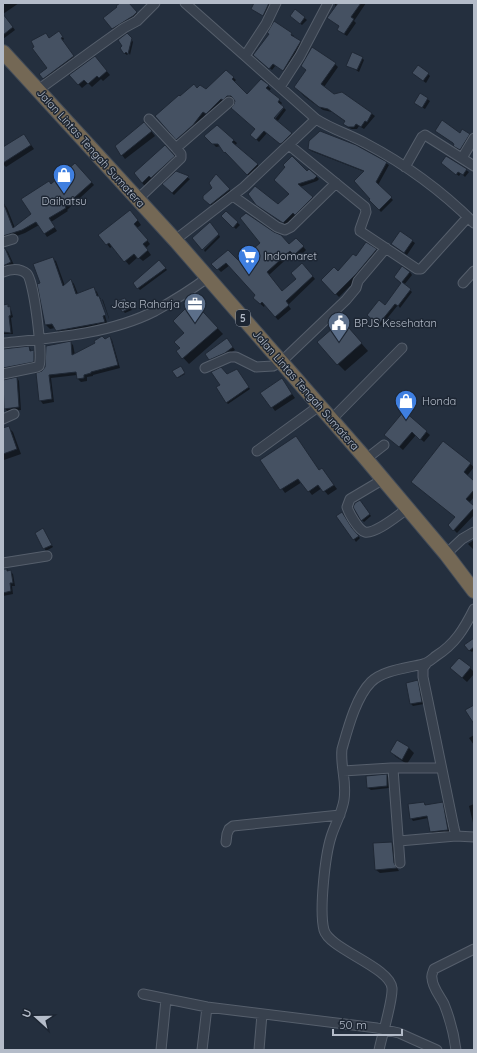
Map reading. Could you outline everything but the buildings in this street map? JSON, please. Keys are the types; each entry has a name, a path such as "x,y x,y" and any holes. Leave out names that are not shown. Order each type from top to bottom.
{"highway":[{"name":"Jalan Lintas Tengah Sumatera","path":"3,52 175,240 366,459 382,480 446,554 474,591"}],"street":[{"path":"38,90 113,36 137,21 155,3"},
{"path":"185,3 326,126 364,142 405,167 447,197 471,220 419,270 360,231 366,212 366,207 289,145"},
{"path":"245,56 266,24 276,3"},
{"path":"280,87 300,56 328,3"},
{"path":"176,148 229,102"},
{"path":"175,240 244,187 316,118"},
{"path":"138,199 181,158 181,154 149,119"},
{"path":"405,167 422,137 426,135 474,166"},
{"path":"462,158 474,138"},
{"path":"233,196 277,227 285,230 291,227 336,183"},
{"path":"3,242 13,239"},
{"path":"206,368 230,357 236,358 256,367 273,366 281,362 346,300 356,288 358,281 386,248"},
{"path":"3,272 15,269 22,270 28,275 32,284 40,339 39,366 3,374"},
{"path":"463,283 474,271"},
{"path":"3,343 69,336 115,326 154,311 207,278"},
{"path":"331,420 402,348"},
{"path":"257,451 319,406"},
{"path":"3,419 14,414"},
{"path":"366,459 384,445"},
{"path":"382,480 350,499 347,507 350,515 362,531 374,531 407,509"},
{"path":"446,554 462,539 474,532"},
{"path":"3,563 47,556"},
{"path":"379,1050 392,987 389,980 379,971 329,938 324,932 322,916 327,854 331,837 340,815 345,790 344,771 341,758 342,749 362,693 372,680 390,672 426,664 449,647 465,627 474,609"},
{"path":"426,664 423,677 456,836"},
{"path":"344,771 392,768 442,768"},
{"path":"392,768 400,863"},
{"path":"226,842 229,829 233,826 340,815"},
{"path":"399,841 456,836 474,837"},
{"path":"456,1050 450,1021 443,1002 435,989 432,973 434,969 474,949"},
{"path":"143,994 207,1007 384,1030 399,1033 436,1050"},
{"path":"161,1050 166,999"},
{"path":"202,1050 207,1007"},
{"path":"259,1050 262,1014"}],"place":[{"name":"Daihatsu","path":"64,194"},
{"name":"Indomaret","path":"249,276"},
{"name":"Jasa Raharja","path":"195,324"},
{"name":"BPJS Kesehatan","path":"339,342"},
{"name":"Honda","path":"406,420"}]}
